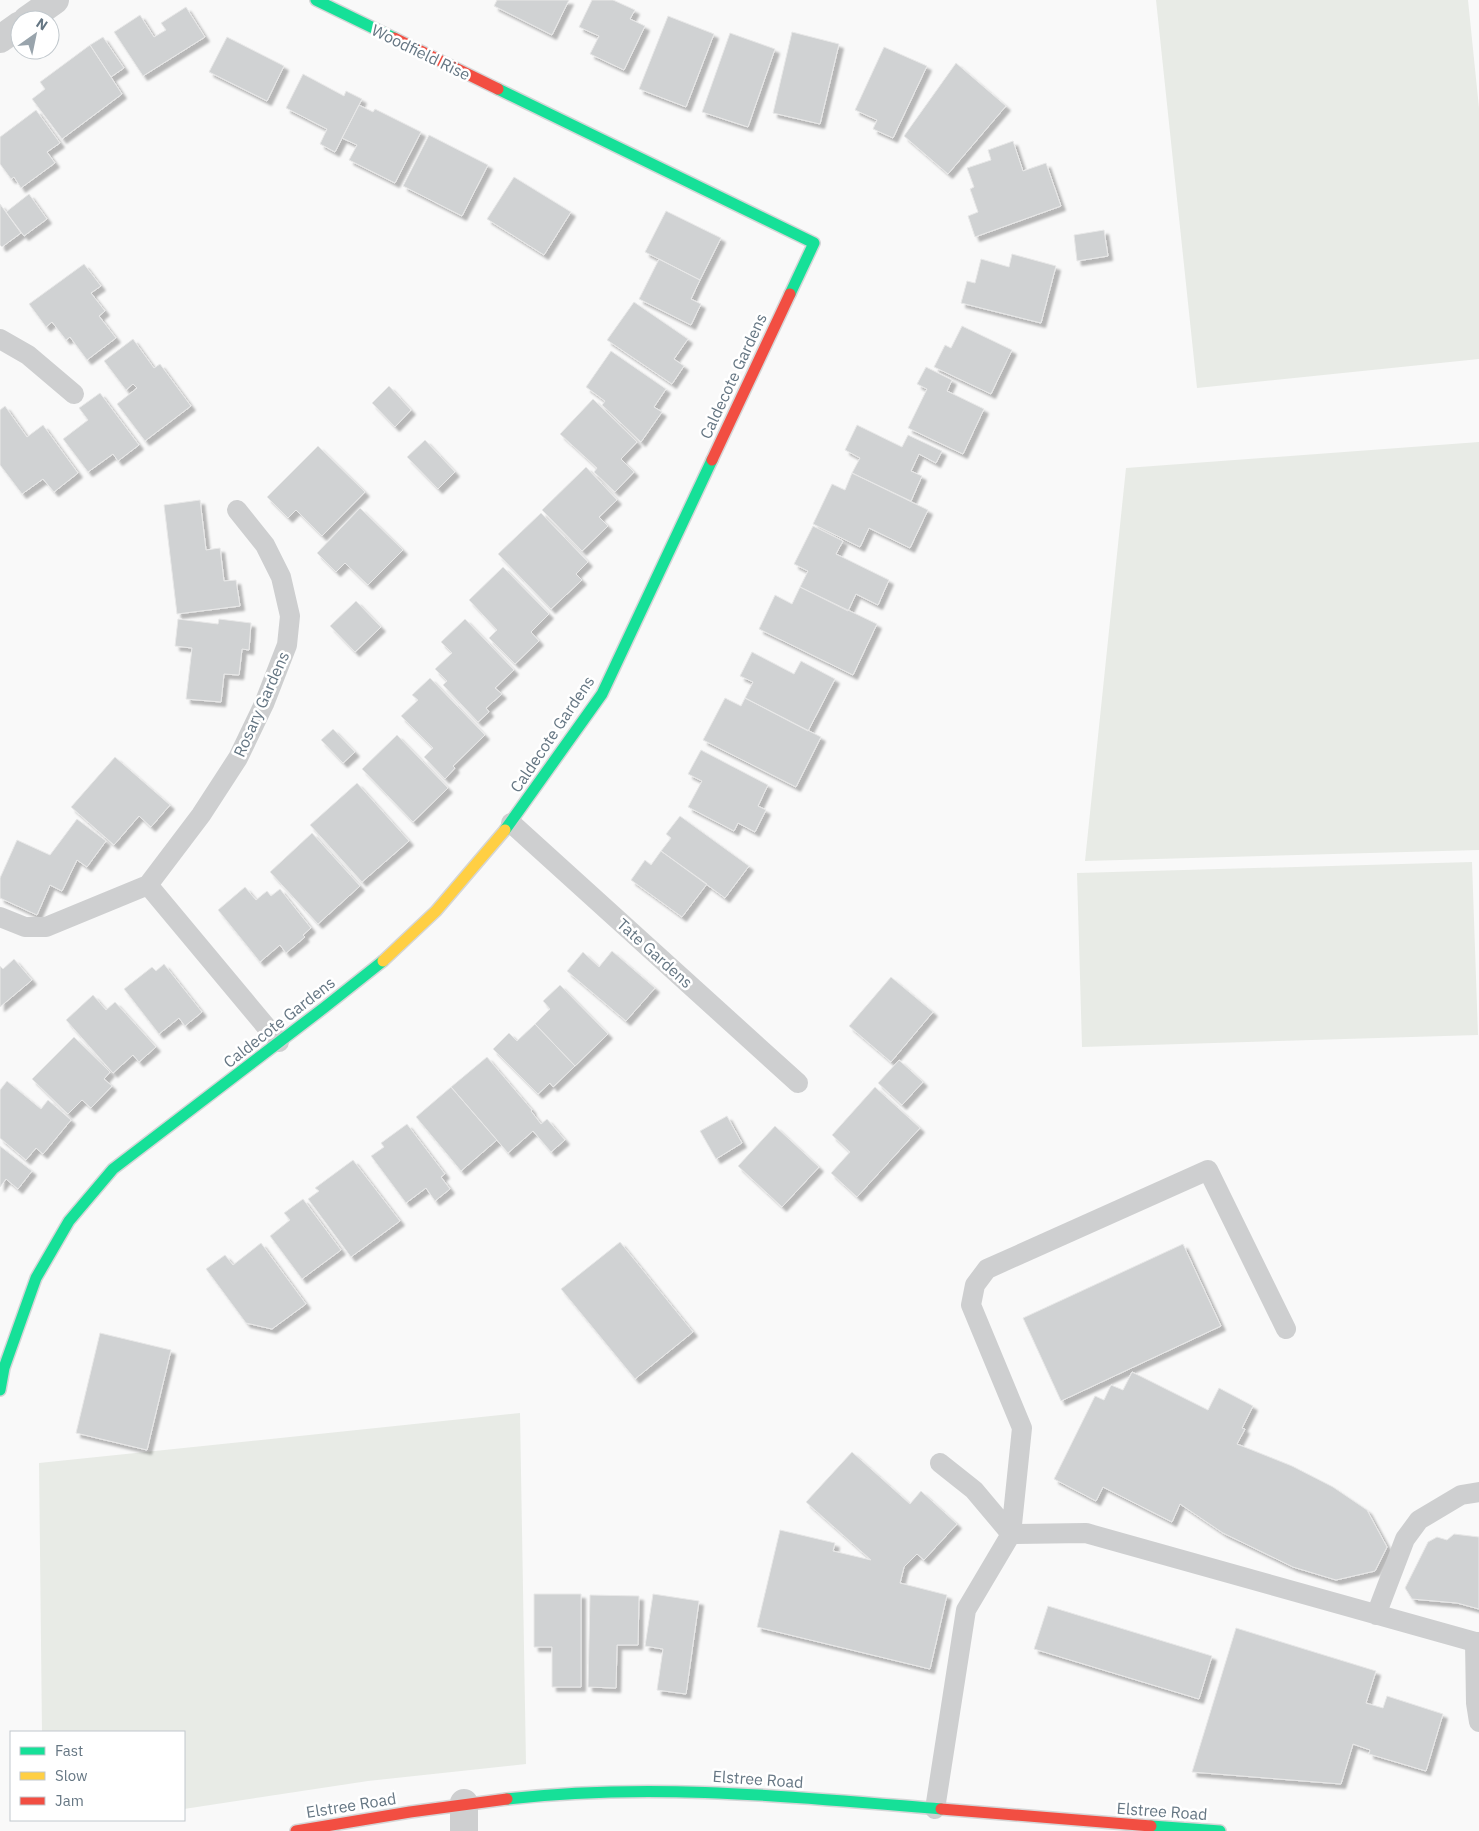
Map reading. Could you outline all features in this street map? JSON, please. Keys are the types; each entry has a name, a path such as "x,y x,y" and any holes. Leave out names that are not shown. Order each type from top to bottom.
{"street":[{"path":"41,10 55,0"},
{"name":"Woodfield Rise","path":"316,0 527,103"},
{"name":"Caldecote Gardens","path":"0,1390 2,1367 36,1278 69,1221 114,1168 280,1042 395,951 436,910 511,823 602,694 814,243 527,103"},
{"name":"Elstree Road","path":"296,1831 464,1803 600,1791 689,1790 1220,1831"},
{"path":"464,1803 464,1831"}],"lane":[{"path":"0,339 28,355 74,394"},
{"name":"Rosary Gardens","path":"148,885 201,815 238,758 264,704 287,645 290,616 280,577 265,545 237,510"},
{"name":"Tate Gardens","path":"511,823 798,1083"},
{"path":"0,917 25,927 46,927 148,885 280,1042"},
{"path":"935,1809 966,1610 1011,1534 1022,1428 971,1305 975,1285 987,1269 1208,1170 1286,1329"},
{"path":"940,1464 974,1490 1011,1534"},
{"path":"1376,1615 1405,1539 1419,1520 1461,1495 1479,1492"},
{"path":"1011,1534 1086,1533 1477,1642 1476,1703 1479,1722"}],"shaded area":[{"path":"1156,0 1468,0 1479,108 1479,359 1197,388"},
{"path":"1479,442 1479,850 1085,861 1126,468"},
{"path":"1472,862 1478,1035 1082,1047 1077,873"},
{"path":"520,1413 526,1764 368,1781 185,1809 185,1731 42,1731 39,1463"}],"building":[{"path":"497,0 569,0 552,35 494,6"},
{"path":"592,0 613,0 635,10 630,19 645,26 624,70 590,54 599,36 579,27"},
{"path":"186,7 205,37 143,76 114,32 140,15 154,37 166,30 161,23"},
{"path":"668,16 714,34 686,107 639,89"},
{"path":"792,32 839,44 820,124 773,113"},
{"path":"730,33 775,49 748,127 702,112"},
{"path":"103,37 124,68 111,77 90,45"},
{"path":"227,37 284,66 267,101 209,72"},
{"path":"90,45 122,94 62,139 32,99 45,89 40,82"},
{"path":"884,47 927,66 893,138 873,129 877,120 855,110"},
{"path":"956,63 1006,106 948,174 904,136"},
{"path":"303,74 344,96 346,91 362,99 335,152 320,144 327,129 286,108"},
{"path":"359,105 373,112 375,109 421,132 395,183 349,160 357,145 342,138"},
{"path":"36,110 60,143 47,152 55,163 21,188 14,177 11,179 0,164 0,137"},
{"path":"429,135 488,165 462,216 403,186"},
{"path":"1013,141 1023,171 1046,163 1061,206 975,237 968,216 978,212 970,189 974,187 967,168 991,160 988,150"},
{"path":"514,177 571,212 544,255 487,219"},
{"path":"29,194 47,219 24,236 6,212"},
{"path":"0,204 21,233 2,247 0,245"},
{"path":"666,211 721,238 700,280 645,252"},
{"path":"1104,230 1108,256 1077,261 1074,235"},
{"path":"1012,254 1056,266 1041,323 961,303 967,281 975,283 981,259 1009,267"},
{"path":"659,259 700,280 691,299 701,304 691,325 639,299"},
{"path":"84,264 101,286 91,293 105,311 99,316 116,338 87,360 70,337 66,340 52,322 46,327 29,304"},
{"path":"634,302 688,339 674,359 684,366 672,384 607,340"},
{"path":"962,326 1012,350 991,394 934,367 945,345 951,348"},
{"path":"133,339 154,368 160,364 191,406 145,441 117,404 137,388 133,384 126,390 104,361"},
{"path":"611,351 666,389 654,407 662,412 641,442 602,405 605,401 586,387"},
{"path":"926,367 952,380 947,391 984,409 963,454 908,428 927,389 917,384"},
{"path":"389,386 411,410 395,427 372,403"},
{"path":"100,393 139,445 118,461 113,454 88,472 63,439 88,420 79,408"},
{"path":"593,399 637,442 621,459 634,472 615,492 594,472 597,468 560,434"},
{"path":"5,406 27,437 43,425 78,473 54,492 43,479 22,494 0,465 0,410"},
{"path":"857,425 902,447 908,435 942,451 936,463 919,454 911,471 922,476 911,501 852,473 860,458 845,450"},
{"path":"425,440 455,472 438,489 407,457"},
{"path":"318,446 365,492 322,536 296,510 288,518 267,497"},
{"path":"586,467 617,500 599,517 608,526 582,551 542,510"},
{"path":"852,473 928,510 910,548 869,528 860,547 813,524 832,484 845,490"},
{"path":"200,500 206,550 220,548 224,581 236,580 240,606 177,614 164,505"},
{"path":"360,508 403,550 368,585 345,563 336,572 317,553"},
{"path":"541,513 588,562 576,574 582,580 551,609 498,554"},
{"path":"813,526 843,541 836,554 889,580 878,605 856,594 848,611 800,587 808,571 794,564"},
{"path":"503,567 549,614 531,632 539,641 515,664 489,638 497,630 469,600"},
{"path":"800,587 877,624 853,675 759,629 775,595 792,604"},
{"path":"356,601 381,627 355,652 330,626"},
{"path":"178,619 218,624 219,619 251,623 249,650 242,649 239,675 224,674 221,702 186,699 192,648 175,646"},
{"path":"465,619 514,670 495,688 502,694 486,708 489,712 478,722 443,685 447,681 435,669 452,653 441,642"},
{"path":"752,652 794,674 801,661 835,679 808,731 745,698 753,682 740,676"},
{"path":"430,678 485,735 453,766 455,768 445,779 424,757 433,748 401,716 418,700 412,695"},
{"path":"725,698 741,706 745,698 821,737 796,787 703,740"},
{"path":"333,729 355,752 343,763 321,740"},
{"path":"397,735 448,788 413,822 362,769"},
{"path":"701,750 768,785 758,806 766,810 755,832 738,823 734,831 688,807 702,781 688,774"},
{"path":"115,757 170,805 151,827 139,816 114,845 71,807"},
{"path":"357,783 409,841 362,882 310,825"},
{"path":"680,816 749,866 725,898 661,851 671,838 666,834"},
{"path":"77,819 106,841 87,867 77,860 62,891 50,885 37,915 0,898 0,878 17,840 50,855"},
{"path":"312,833 360,886 318,924 270,872"},
{"path":"661,851 707,884 682,917 631,880 645,860 651,865"},
{"path":"245,887 256,900 267,891 271,896 280,889 311,928 303,935 305,937 286,953 280,945 260,962 218,910"},
{"path":"612,951 655,988 626,1021 567,971 583,952 599,967"},
{"path":"14,959 32,980 0,1007 0,966 3,969"},
{"path":"164,964 202,1012 185,1026 179,1018 159,1034 124,989 152,967 156,971"},
{"path":"891,977 933,1012 891,1062 849,1026"},
{"path":"560,985 608,1034 575,1066 535,1024 550,1009 543,1001"},
{"path":"93,995 106,1010 115,1002 156,1047 139,1062 133,1055 113,1073 66,1020"},
{"path":"535,1024 575,1066 553,1087 550,1083 538,1094 493,1049 509,1033 517,1041"},
{"path":"74,1037 110,1072 104,1079 112,1086 91,1108 82,1100 68,1114 32,1079"},
{"path":"487,1057 532,1110 541,1124 547,1119 565,1140 551,1152 533,1131 508,1153 451,1087"},
{"path":"899,1060 923,1082 902,1105 878,1083"},
{"path":"7,1081 41,1109 48,1100 71,1120 43,1154 36,1148 26,1160 0,1138 0,1090"},
{"path":"451,1087 497,1140 461,1171 416,1117"},
{"path":"875,1087 920,1128 857,1197 831,1173 850,1152 832,1135"},
{"path":"727,1116 742,1143 716,1159 700,1131"},
{"path":"407,1124 445,1174 441,1177 450,1189 435,1201 426,1188 406,1203 371,1156 384,1147 381,1143"},
{"path":"775,1126 819,1167 782,1207 738,1166"},
{"path":"0,1146 32,1171 18,1189 6,1179 0,1187"},
{"path":"353,1160 400,1221 351,1257 308,1199 319,1191 315,1188"},
{"path":"303,1199 341,1250 302,1279 270,1236 290,1220 284,1213"},
{"path":"620,1242 693,1332 635,1379 561,1289"},
{"path":"261,1243 306,1304 272,1329 246,1323 206,1269 225,1255 233,1265"},
{"path":"1183,1244 1221,1326 1061,1401 1023,1318"},
{"path":"100,1333 171,1350 147,1450 76,1433"},
{"path":"1132,1372 1208,1410 1219,1388 1253,1406 1242,1428 1245,1429 1237,1444 1292,1466 1333,1487 1367,1510 1387,1547 1375,1571 1336,1580 1293,1567 1223,1533 1180,1504 1172,1522 1103,1487 1096,1501 1054,1479 1095,1396 1104,1400 1111,1385 1123,1390"},
{"path":"852,1452 910,1504 921,1491 957,1524 924,1560 917,1554 904,1567 900,1583 947,1595 930,1669 757,1627 780,1530 835,1543 833,1551 871,1560 806,1502"},
{"path":"1454,1534 1479,1537 1479,1609 1457,1603 1412,1599 1405,1588 1428,1542 1437,1537 1447,1540"},
{"path":"534,1594 581,1594 581,1687 552,1687 552,1647 534,1647"},
{"path":"653,1594 699,1601 686,1694 657,1690 663,1649 645,1646"},
{"path":"590,1595 639,1596 638,1645 617,1645 616,1688 588,1687"},
{"path":"1048,1606 1212,1656 1199,1699 1034,1649"},
{"path":"1236,1628 1376,1671 1366,1703 1383,1708 1387,1696 1443,1714 1426,1771 1369,1754 1370,1750 1353,1744 1341,1784 1192,1772"}],"traffic: fast":[{"path":"316,0 394,38"},
{"path":"498,89 814,243 790,294"},
{"path":"505,830 602,694 712,460"},
{"path":"0,1390 4,1368 36,1278 69,1221 113,1169 383,961"},
{"path":"507,1799 561,1794 616,1792 724,1793 941,1809"},
{"path":"1151,1826 1220,1831"}],"traffic: slow":[{"path":"383,961 436,911 505,830"}],"traffic: jam":[{"path":"394,38 498,89"},
{"path":"712,460 790,294"},
{"path":"296,1831 410,1812 507,1799"},
{"path":"941,1809 1151,1826"}]}
